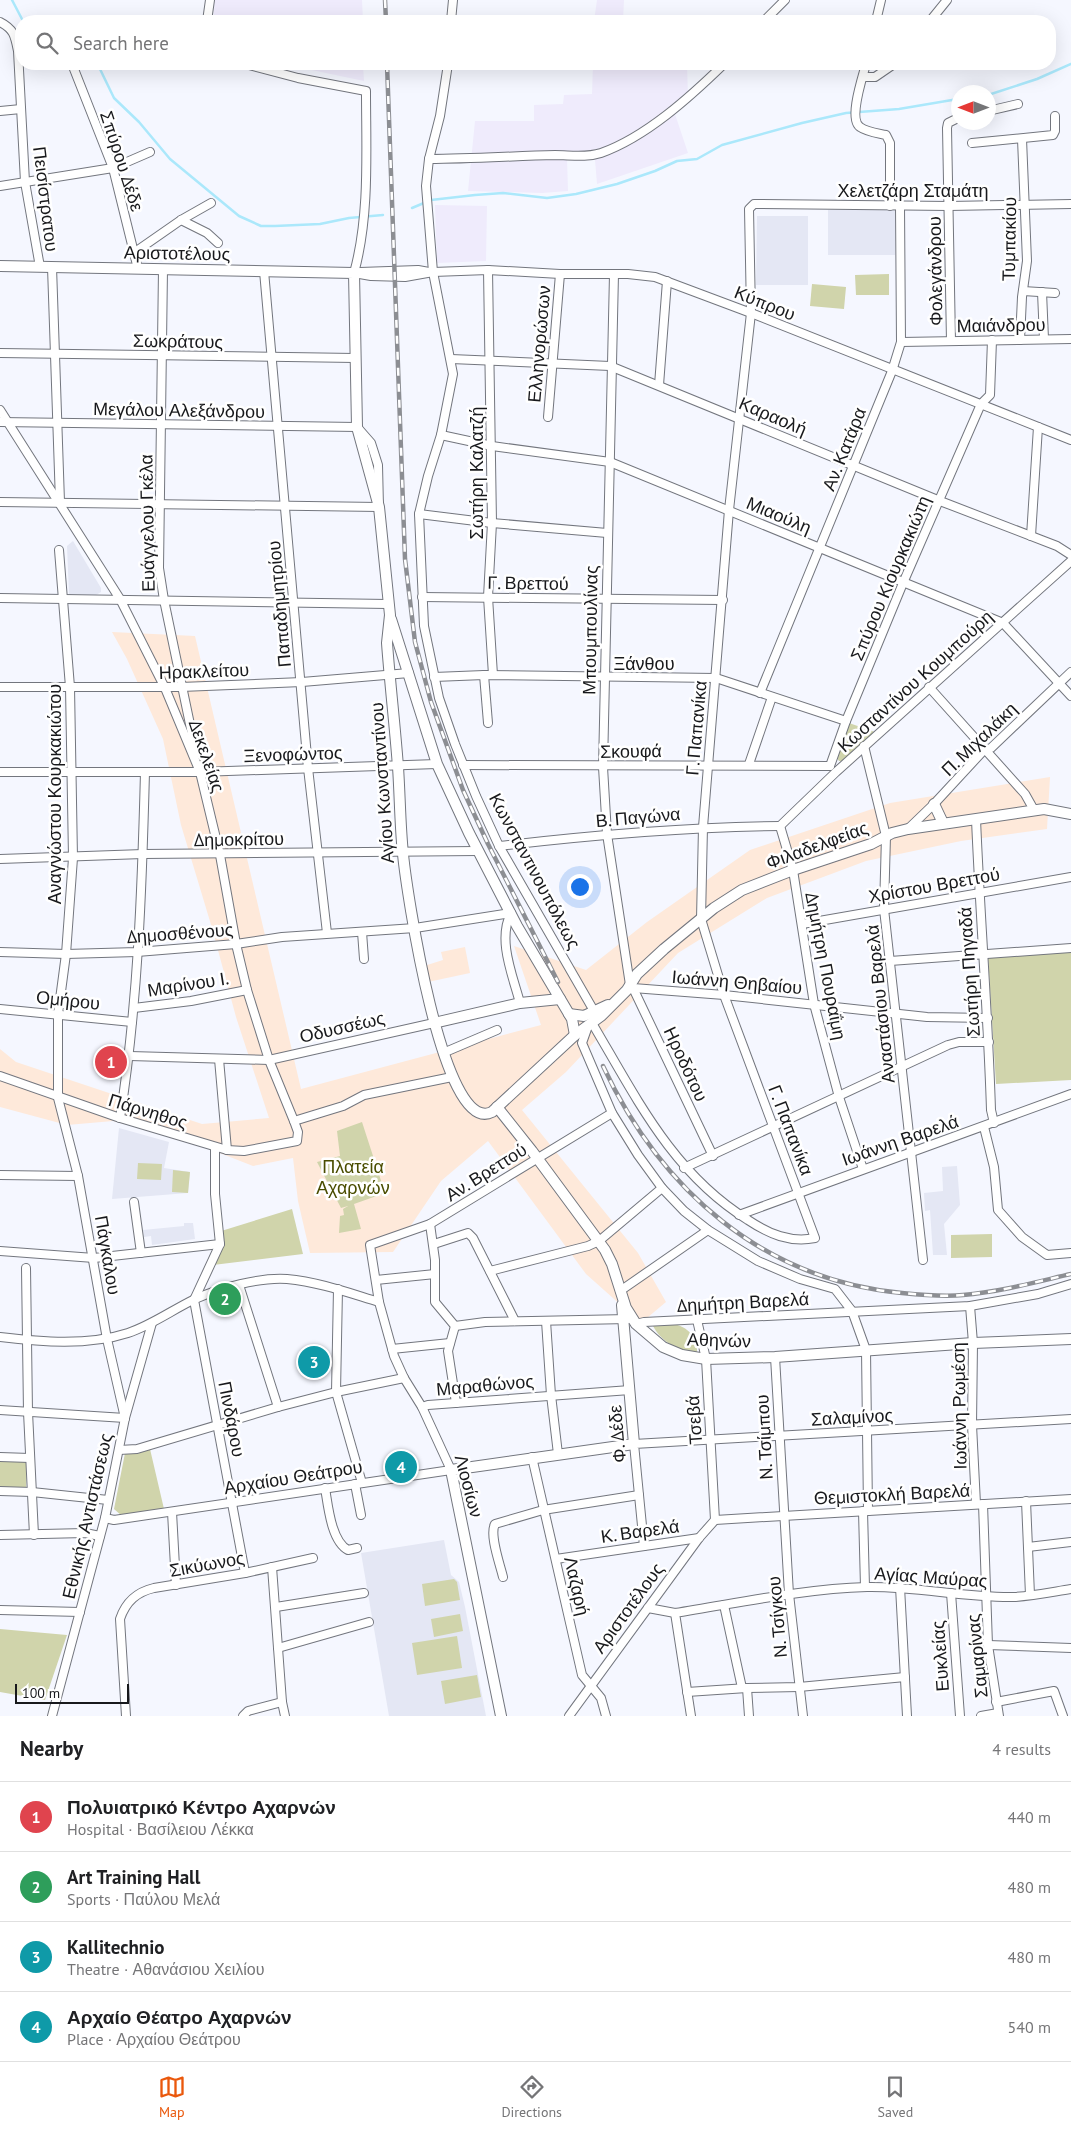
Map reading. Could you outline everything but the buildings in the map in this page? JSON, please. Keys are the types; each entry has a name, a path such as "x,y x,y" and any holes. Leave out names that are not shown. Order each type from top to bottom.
{"main road":[{"name":"Αριστοτέλους","path":"0,266 354,273"},
{"name":"Αγίου Κωνσταντίνου","path":"354,273 357,427 379,507 389,609 387,643 398,766 403,853 415,928 434,1022 452,1077 468,1104 475,1111 486,1114 497,1107"},
{"path":"389,609 421,719 437,764 478,851 569,1014 575,1034"},
{"path":"934,804 943,823"},
{"name":"Φιλαδελφείας","path":"497,1107 575,1034 590,1024 632,987 645,966 701,919 742,890 908,829 1034,810 1051,810 1071,814"},
{"name":"Οδυσσέως","path":"434,1022 520,1003 560,998"},
{"name":"Φιλαδελφείας","path":"569,1014 584,1016 616,1001"},
{"path":"497,1107 599,1241 612,1264 631,1321 626,1338"},
{"name":"Αθηνών","path":"631,1321 644,1333 676,1354 706,1359 775,1357 973,1343 1071,1339"},
{"path":"626,1338 633,1332 644,1333"},
{"name":"Φ. Δέδε","path":"626,1338 634,1444"},
{"name":"Αρχαίου Θεάτρου","path":"451,1470 634,1444"},
{"name":"Λιοσίων","path":"451,1470 501,1716"}],"street":[{"path":"208,15 210,0"},
{"path":"452,15 453,0"},
{"path":"770,15 785,0"},
{"path":"877,15 881,0"},
{"path":"935,15 947,0"},
{"name":"Πεισίστρατου","path":"0,22 10,26 15,38"},
{"name":"Πεισίστρατου","path":"19,70 26,182 40,267"},
{"name":"Σπύρου Δέδε","path":"74,70 113,168 138,269"},
{"path":"267,70 366,91 366,170 360,247 354,273"},
{"name":"Κωνσταντινουπόλεως","path":"447,70 440,116 429,159 426,186 427,219 433,272 453,374 441,436 428,476 419,514 424,626 434,677 447,722 463,765 499,846 594,1011"},
{"path":"429,159 476,160 554,155 589,156 600,153 620,144 664,117 717,70"},
{"path":"865,70 858,93 855,122 858,127 886,135 890,142 890,206"},
{"path":"863,77 874,77 885,70"},
{"path":"996,109 1018,104"},
{"path":"0,111 21,109"},
{"path":"972,143 1053,135 1055,132 1055,116"},
{"name":"Φολεγάνδρου","path":"951,121 948,122 947,128 951,341"},
{"name":"Τυμπακίου","path":"1020,340 1027,261 1022,139"},
{"path":"0,186 113,168 150,152"},
{"path":"134,252 181,220 211,203"},
{"name":"Χελετζάρη Σταμάτη","path":"754,204 890,206 1026,206 1071,204"},
{"name":"Γ. Παπανίκα","path":"739,1215 780,1237 803,1240 816,1238 724,995 701,919 703,827 729,510 751,313 749,208 754,204"},
{"name":"Αν. Κατάρα","path":"760,693 820,549 902,342 900,206"},
{"path":"181,220 206,233 218,243"},
{"path":"52,267 60,502"},
{"name":"Ευάγγελου Γκέλα","path":"164,270 159,568 181,688 200,772"},
{"name":"Κύπρου","path":"354,273 371,276 405,277 433,272 488,270 560,274 640,274 667,281 751,313 892,371 1071,440"},
{"name":"Σωτήρη Καλατζή","path":"488,270 492,446 492,523 488,597 488,723"},
{"name":"Παπαδημητρίου","path":"264,271 302,682 308,768 326,933"},
{"name":"Ελληνορώσων","path":"548,418 560,274"},
{"name":"Μπουμπουλίνας","path":"614,274 610,366 610,462 603,767 607,834 632,987"},
{"path":"659,385 667,281"},
{"path":"1023,291 1055,293"},
{"path":"1042,292 1044,339"},
{"name":"Μαιάνδρου","path":"902,342 1071,339"},
{"name":"Σπύρου Κιουρκακιώτη","path":"833,769 846,722 903,583 981,404 990,395 992,340"},
{"name":"Σωκράτους","path":"0,353 355,358"},
{"name":"Καραολή","path":"451,359 610,366 853,466 1057,546 1071,555"},
{"name":"Δεκελείας","path":"0,410 3,422 60,502 120,599 166,688 200,772 220,855 236,944 247,990 269,1060 298,1132 297,1141 291,1142"},
{"name":"Μεγάλου Αλεξάνδρου","path":"3,422 357,427"},
{"path":"1031,536 1038,427"},
{"name":"Μιαούλη","path":"441,436 492,446 610,462 1004,623 1071,696"},
{"path":"0,502 379,507"},
{"path":"419,514 492,523 607,533"},
{"name":"Αναγνώστου Κουρκακιώτου","path":"58,1098 58,1014 66,954 73,858 70,688 59,550"},
{"name":"Κωσταντίνου Κουμπούρη","path":"780,826 833,769 864,746 1004,623 1071,561"},
{"name":"Γ. Βρεττού","path":"422,597 722,600"},
{"path":"0,598 294,602 389,609"},
{"name":"Π. Μιχαλάκη","path":"908,829 984,750 991,748 1071,672"},
{"name":"Ηρακλείτου","path":"0,687 181,688 302,682 409,673"},
{"name":"Ξάνθου","path":"434,677 489,675 716,678 846,722"},
{"path":"929,687 1025,794 1034,810"},
{"path":"749,764 772,697"},
{"name":"Αναστάσιου Βαρελά","path":"864,746 886,836 884,909 923,1260"},
{"name":"Ξενοφώντος","path":"0,772 200,772 437,764"},
{"name":"Σκουφά","path":"463,765 603,767 749,764 833,769"},
{"path":"120,1118 130,1056 134,1008 143,854 145,772"},
{"name":"Σωτήρη Πηγαδά","path":"976,819 988,1018 991,1110 994,1123"},
{"name":"Β. Παγώνα","path":"499,846 607,834 703,827 780,826"},
{"name":"Δημήτρη Πουραΐμη","path":"780,826 793,870 814,1004 839,1097 863,1169"},
{"name":"Δημοκρίτου","path":"0,859 73,858 143,854 220,855 478,851"},
{"name":"Χρίστου Βρεττού","path":"802,924 979,892 1071,878"},
{"path":"511,913 506,924 505,934 508,958 520,1003"},
{"name":"Δημοσθένους","path":"0,952 66,954 137,952 236,944 326,933 415,928 511,913"},
{"path":"362,932 364,959"},
{"path":"890,961 1071,948"},
{"name":"Ιωάννη Θηβαίου","path":"632,987 814,1004 926,1017 988,1018"},
{"name":"Ηροδότου","path":"632,987 713,1156"},
{"name":"Μαρίνου Ι.","path":"134,1008 190,1001 247,990"},
{"name":"Ομήρου","path":"0,1009 132,1022"},
{"name":"Οδυσσέως","path":"130,1056 269,1060 434,1022"},
{"path":"590,1024 582,1043 612,1113 638,1155 662,1188 684,1211 708,1230 758,1261 800,1279 835,1289 852,1311 866,1350 865,1588"},
{"path":"590,1024 658,1133 684,1168 714,1196 739,1215"},
{"path":"443,1053 497,1030"},
{"path":"684,1168 948,1045 959,1042 989,1042"},
{"path":"219,1059 227,1150"},
{"name":"Πάρνηθος","path":"0,1076 58,1098 227,1150 244,1151 291,1142"},
{"path":"294,1121 343,1106 364,1095 452,1077"},
{"name":"Ιωάννη Βαρελά","path":"739,1215 910,1151 984,1128 1071,1094"},
{"name":"Πάγκαλου","path":"58,1098 78,1176 107,1339 125,1418"},
{"name":"Αν. Βρεττού","path":"370,1245 430,1224 612,1113"},
{"path":"984,1128 994,1167 998,1210 1022,1237 1047,1254 1071,1253"},
{"path":"194,1300 220,1244 215,1194 215,1147"},
{"path":"0,1175 78,1176"},
{"path":"490,1271 582,1248 599,1241 662,1188"},
{"path":"134,1202 141,1253"},
{"path":"430,1224 434,1244 435,1302 455,1326 450,1343 449,1358 456,1403"},
{"path":"620,1291 708,1230"},
{"path":"434,1244 468,1233 473,1238 515,1321"},
{"path":"0,1250 94,1258 220,1244"},
{"name":"Λιοσίων","path":"370,1245 379,1302 392,1349 404,1378 422,1407 451,1470"},
{"path":"26,1268 28,1412 34,1535"},
{"path":"376,1280 435,1274"},
{"path":"0,1337 27,1340 107,1339 152,1323 215,1291 239,1285 286,1279 338,1289 379,1302"},
{"path":"852,1311 970,1306 1038,1294 1071,1284 1071,1293"},
{"path":"239,1285 278,1407"},
{"path":"338,1289 336,1392 359,1483 361,1516"},
{"name":"Πινδάρου","path":"194,1300 245,1573"},
{"name":"Ιωάννη Ρωμέση","path":"970,1306 973,1343 972,1425 979,1504"},
{"name":"Δημήτρη Βαρελά","path":"455,1326 470,1323 546,1320 644,1322 697,1320 852,1311"},
{"path":"546,1320 551,1395 558,1454"},
{"name":"Τσεβά","path":"697,1320 706,1359 715,1520"},
{"name":"Εθνικής Αντιστάσεως","path":"52,1716 105,1518 125,1418 152,1323"},
{"path":"392,1349 450,1343"},
{"name":"N. Τσίμπου","path":"775,1357 784,1516"},
{"path":"118,1450 137,1449 278,1407 336,1392 404,1378"},
{"name":"Μαραθώνος","path":"422,1407 428,1405 630,1390"},
{"path":"0,1410 125,1418"},
{"name":"Σαλαμίνος","path":"634,1444 1071,1419"},
{"name":"Φ. Δέδε","path":"634,1444 644,1546"},
{"path":"0,1457 30,1458"},
{"name":"Λαζαρή","path":"532,1457 582,1675 601,1698 606,1716"},
{"name":"Αρχαίου Θεάτρου","path":"105,1518 114,1520 172,1512 451,1470"},
{"path":"325,1488 330,1520 341,1544 348,1550 357,1548"},
{"path":"0,1491 32,1492 108,1500"},
{"path":"503,1577 493,1536 495,1524 543,1510 639,1495"},
{"name":"Θεμιστοκλή Βαρελά","path":"715,1520 1071,1499"},
{"path":"1026,1501 1030,1595"},
{"name":"Σαμαρίνας","path":"979,1504 988,1645 998,1715"},
{"path":"172,1512 176,1585"},
{"name":"Ν. Τσίγκου","path":"784,1516 789,1594 803,1716"},
{"name":"Αριστοτέλους","path":"569,1716 699,1538 715,1520"},
{"path":"0,1535 85,1533 100,1536"},
{"name":"Κ. Βαρελά","path":"556,1559 699,1538"},
{"path":"1028,1547 1071,1542"},
{"name":"Σικύωνος","path":"126,1716 120,1619 122,1612 134,1596 143,1591 245,1573 313,1558"},
{"path":"272,1567 282,1702 285,1716"},
{"path":"900,1587 907,1716"},
{"name":"Αγίας Μαύρας","path":"648,1608 675,1613 789,1594 865,1588 900,1587 986,1596 1030,1595 1071,1589"},
{"path":"276,1606 364,1593"},
{"name":"Ευκλείας","path":"951,1593 960,1716"},
{"path":"724,1605 745,1688 749,1716"},
{"path":"0,1610 80,1612"},
{"path":"675,1613 691,1716"},
{"path":"278,1648 369,1622"},
{"path":"988,1645 1071,1648"},
{"path":"688,1692 799,1687 905,1677"},
{"path":"996,1702 1054,1691 1063,1716"},
{"path":"243,1716 248,1711 282,1702"},
{"path":"981,1716 998,1715"}],"shaded area":[{"path":"215,0 362,0 363,15 214,15"},
{"path":"597,0 624,0 623,15 595,15"},
{"path":"312,70 363,70 364,81"},
{"path":"593,70 687,70 688,98 673,108 688,153 597,184 595,160 567,158 568,191 542,193 468,191 475,121 534,121 534,105 563,104 564,95 592,94"},
{"path":"435,205 487,206 486,261 437,263"},
{"path":"828,210 895,210 895,255 828,255"},
{"path":"757,216 808,216 808,285 756,285"},
{"path":"73,541 101,588 101,592 96,595 69,594 67,546"},
{"path":"112,632 195,636 301,1089 541,1025 514,946 586,970 647,922 750,850 890,803 1050,777 1047,829 961,841 866,861 767,898 678,953 566,1072 522,1110 638,1253 666,1302 641,1323 586,1274 488,1141 441,1181 393,1252 310,1253 298,1201 293,1158 253,1166 189,1141 113,1121 67,1125 0,1107 0,1049 16,1062 202,1124 269,1118 236,1017 181,825 163,739 127,659"},
{"path":"465,947 470,973 428,982 424,966 443,960 441,952"},
{"path":"119,1128 169,1142 164,1168 190,1172 188,1193 112,1199"},
{"path":"957,1166 960,1205 944,1224 947,1255 933,1255 930,1210 925,1211 924,1193 943,1191 942,1167"},
{"path":"184,1223 193,1223 195,1239 152,1245 151,1236 144,1237 143,1230 184,1226"},
{"path":"444,1540 451,1575 459,1582 465,1607 486,1716 389,1716 361,1553"}],"green space":[{"path":"889,274 889,295 856,295 855,275"},
{"path":"812,284 846,287 844,309 810,306"},
{"path":"849,723 875,732 845,761 839,761 835,755"},
{"path":"1071,951 1071,1080 996,1084 988,956"},
{"name":"Πλατεία Αχαρνών","path":"362,1122 385,1193 354,1204 361,1229 339,1233 340,1216 344,1215 343,1209 348,1206 341,1208 317,1162 340,1156 337,1131"},
{"path":"138,1163 162,1164 161,1180 137,1179"},
{"path":"173,1170 190,1172 188,1193 172,1192"},
{"path":"292,1209 303,1254 213,1265 218,1232"},
{"path":"992,1234 992,1257 951,1258 951,1235"},
{"path":"669,1323 680,1326 693,1336 697,1352 684,1350 672,1345 661,1337 653,1326"},
{"path":"150,1449 164,1509 122,1516 114,1509 125,1453 137,1454"},
{"path":"0,1458 27,1461 26,1490 0,1489"},
{"path":"454,1579 457,1582 460,1600 425,1606 422,1584"},
{"path":"460,1614 463,1631 434,1637 431,1619"},
{"path":"0,1629 67,1635 45,1700 0,1692"},
{"path":"457,1636 462,1668 417,1675 412,1643"},
{"path":"477,1675 481,1697 445,1704 441,1681"}],"waterway":[{"path":"12,0 20,15"},
{"path":"996,92 1037,79 1071,64"},
{"path":"100,70 114,98 139,122 170,159 239,216 261,226 275,226 320,224 349,218 383,215"},
{"path":"412,208 431,200 475,195 503,193 547,198 576,194 617,184 677,161 697,159 722,145 802,123 846,113 899,109 951,100"}],"railway":[{"path":"385,0 386,15"},
{"path":"387,70 405,559 415,642 431,702 463,790 488,844 558,982"},
{"path":"603,1066 627,1111 655,1152 686,1189 722,1221 762,1248 805,1269 852,1285 902,1293 940,1296 990,1292 1071,1274"}],"place":[{"name":"Πολυιατρικό Κέντρο Αχαρνών","path":"111,1062"},
{"name":"Art Training Hall","path":"225,1299"},
{"name":"Kallitechnio","path":"314,1362"},
{"name":"Αρχαίο Θέατρο Αχαρνών","path":"401,1467"}]}
